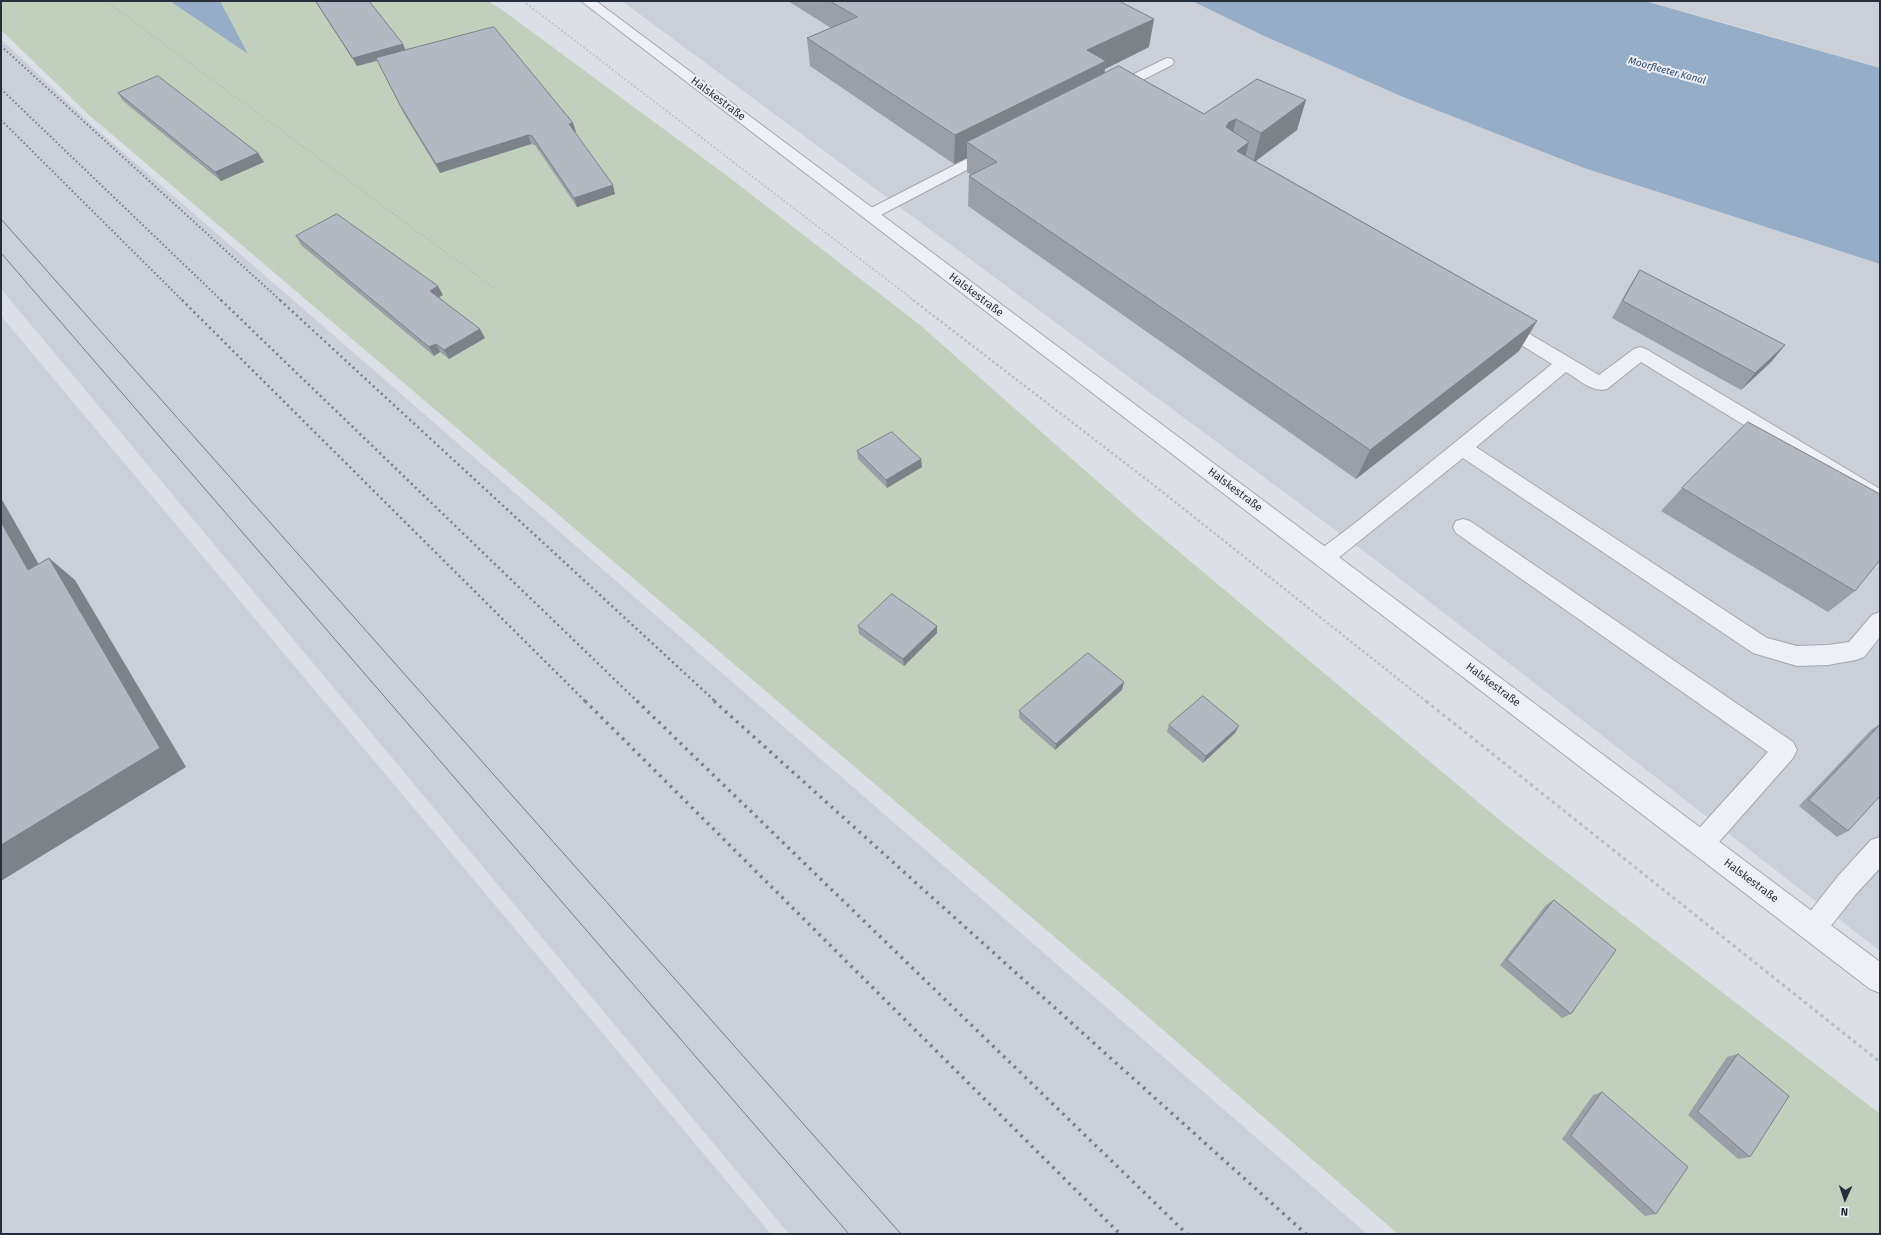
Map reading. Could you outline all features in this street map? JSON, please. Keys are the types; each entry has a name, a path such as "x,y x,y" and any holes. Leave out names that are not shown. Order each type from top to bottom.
{"street":[{"name":"Halskestraße","path":"588,1 1702,843 1880,980"},
{"path":"1098,97 1167,62"},
{"path":"871,214 1007,144"},
{"path":"1484,314 1600,384 1640,353 1880,499"},
{"path":"1324,557 1361,530 1565,363"},
{"path":"1461,447 1761,646 1797,656 1828,655 1856,650 1880,621"},
{"path":"1464,527 1785,750 1702,843"},
{"path":"1813,928 1848,884 1880,849"}],"path":[{"path":"106,1 498,291"},
{"path":"523,1 1155,486 1880,1062"}],"shaded area":[{"path":"622,1 1192,1 1262,35 1403,97 1584,168 1880,264 1880,951 1377,561"},
{"path":"1645,1 1880,1 1880,68 1750,30"},
{"path":"1,39 93,126 1367,1234 789,1234 1,289"},
{"path":"1,316 771,1234 1,1234"}],"green space":[{"path":"1,1 488,1 501,9 726,175 920,325 1147,525 1508,827 1880,1114 1880,1234 1398,1234 1125,997 89,115 1,30"}],"water":[{"path":"170,1 220,1 248,54"},
{"name":"Moorfleeter Kanal","path":"1192,1 1645,1 1880,68 1880,264 1584,168 1403,97 1262,35"}],"building":[{"path":"316,1 369,1 403,44 353,58"},
{"path":"830,1 1119,1 1154,19 1087,50 1106,61 955,135 807,38 857,17"},
{"path":"494,27 573,123 569,124 613,185 574,198 532,136 528,135 436,164 400,105 376,58"},
{"path":"1119,66 1204,114 1257,79 1306,100 1261,133 1236,119 1229,122 1226,127 1249,142 1237,151 1537,321 1370,450 969,176 997,162 967,142"},
{"path":"158,76 258,153 215,172 118,93"},
{"path":"337,214 438,286 430,291 480,329 444,350 436,344 429,347 296,236"},
{"path":"1640,270 1785,345 1755,373 1623,301"},
{"path":"1748,422 1880,494 1880,560 1855,591 1682,488"},
{"path":"892,432 921,459 886,480 857,451"},
{"path":"1,522 28,570 49,558 160,748 1,845"},
{"path":"892,594 937,626 903,659 858,626"},
{"path":"1088,653 1124,682 1056,744 1019,711"},
{"path":"1203,696 1239,726 1206,756 1169,725"},
{"path":"1880,725 1880,796 1848,831 1809,800"},
{"path":"1554,900 1616,950 1571,1014 1507,960"},
{"path":"1738,1054 1789,1096 1750,1157 1698,1112"},
{"path":"1602,1092 1688,1167 1656,1214 1571,1136"}],"tram line":[{"path":"1,219 901,1234"},
{"path":"1,253 849,1234"}],"railway":[{"path":"1,46 281,301"},
{"path":"1,89 222,301"},
{"path":"1,120 183,301"},
{"path":"182,300 586,702"},
{"path":"221,300 638,702"},
{"path":"280,300 716,702"},
{"path":"585,701 1120,1234"},
{"path":"637,701 1187,1234"},
{"path":"714,701 1306,1234"}]}
